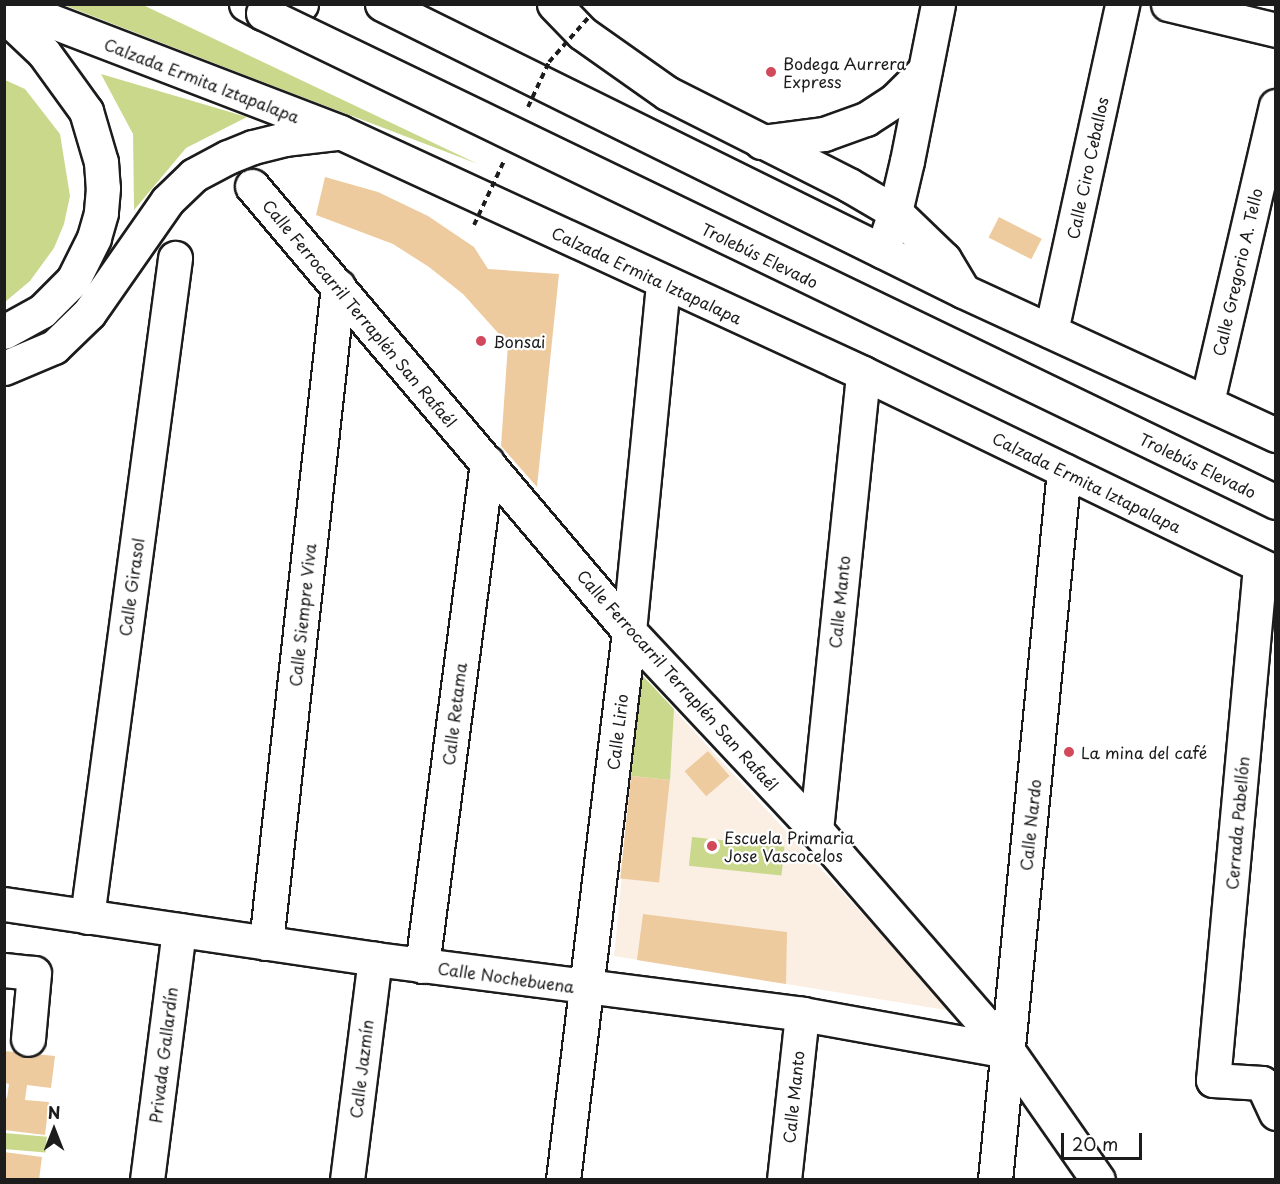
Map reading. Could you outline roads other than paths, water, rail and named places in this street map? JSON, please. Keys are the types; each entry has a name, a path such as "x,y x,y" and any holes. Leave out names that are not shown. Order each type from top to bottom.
{"street":[{"name":"Calzada Ermita Iztapalapa","path":"7,4 340,132 663,284 862,374 1268,569"},
{"path":"255,9 301,4"},
{"path":"382,4 963,291 1275,435"},
{"path":"554,4 582,33 667,93 849,185 896,212 944,259 963,291"},
{"name":"Calle Ciro Ceballos","path":"1051,331 1122,4"},
{"path":"1168,4 1275,30"},
{"name":"Trolebús Elevado","path":"255,9 1275,502"},
{"path":"882,251 896,212 926,70 931,9"},
{"path":"4,15 44,53 66,81 86,111 102,162 101,213 85,261 59,297 14,327"},
{"path":"761,142 824,134 866,119 895,100 926,70"},
{"name":"Calle Gregorio A. Tello","path":"1207,402 1275,106"},
{"path":"4,368 54,347 89,313 166,201 194,175 253,147 285,139 340,132"},
{"name":"Calle Ferrocarril Terraplén San Rafaél","path":"252,186 629,631 816,830 1008,1051 1098,1179"},
{"name":"Calle Girasol","path":"87,917 175,258"},
{"name":"Calle Lirio","path":"563,1179 629,631 663,284"},
{"name":"Calle Siempre Viva","path":"266,943 338,286"},
{"name":"Calle Manto","path":"816,830 862,374"},
{"name":"Calle Retama","path":"423,966 487,462"},
{"name":"Calle Nardo","path":"995,1179 1064,470"},
{"name":"Cerrada Pabellón","path":"1268,569 1213,1080 1262,1083 1275,1113"},
{"name":"Calle Nochebuena","path":"4,904 423,966 802,1014 1008,1051"},
{"name":"Privada Gallardín","path":"147,1179 179,930"},
{"name":"Calle Jazmín","path":"347,1179 375,959"},
{"path":"4,970 34,973 28,1039"},
{"name":"Calle Manto","path":"784,1179 802,1014"}],"place":[{"name":"Bodega Aurrera Express","path":"771,72"},
{"name":"Bonsai","path":"481,341"},
{"name":"La mina del café","path":"1069,752"},
{"name":"Escuela Primaria Jose Vascocelos","path":"712,846"}]}
